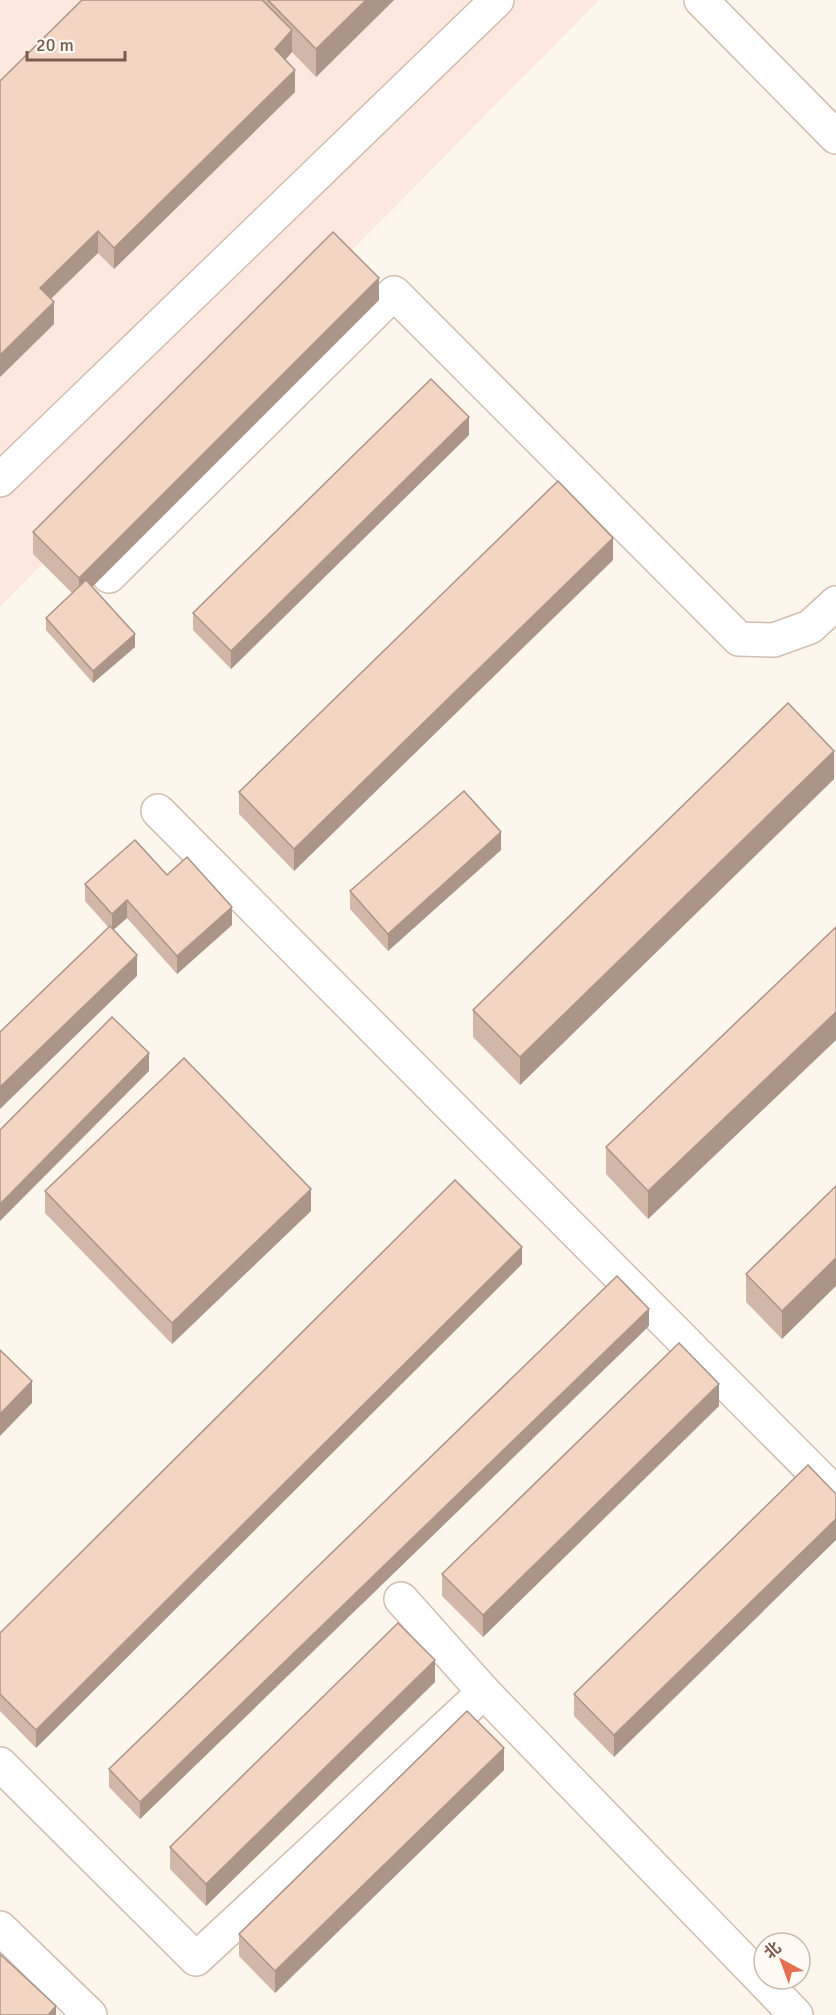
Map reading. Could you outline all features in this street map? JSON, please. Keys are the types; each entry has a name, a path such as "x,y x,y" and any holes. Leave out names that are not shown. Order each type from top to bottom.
{"street":[{"path":"0,480 497,0"},
{"path":"701,0 836,137"},
{"path":"109,576 394,293 739,639 774,640 810,627 836,603"},
{"path":"158,811 836,1494"},
{"path":"402,1599 484,1692 796,2015"},
{"path":"0,1764 196,1959 484,1692"},
{"path":"0,1928 88,2015"}],"shaded area":[{"path":"0,0 599,0 0,607"}],"building":[{"path":"82,0 262,0 292,30 275,49 295,70 114,248 98,231 40,288 54,302 0,355 0,81"},
{"path":"268,0 366,0 316,49"},
{"path":"333,232 379,278 79,578 33,532"},
{"path":"431,379 469,417 231,651 193,613"},
{"path":"558,481 613,538 294,849 239,792"},
{"path":"86,580 135,634 93,671 46,618"},
{"path":"788,703 834,751 520,1057 473,1010"},
{"path":"464,791 501,832 388,934 350,891"},
{"path":"135,840 167,875 187,857 232,907 177,956 127,900 112,914 85,884"},
{"path":"110,926 137,955 0,1087 0,1032"},
{"path":"836,927 836,1012 648,1191 606,1147"},
{"path":"112,1017 149,1053 0,1204 0,1130"},
{"path":"184,1058 311,1189 172,1323 45,1191"},
{"path":"455,1180 522,1247 36,1730 0,1694 0,1633"},
{"path":"836,1186 836,1258 782,1311 746,1274"},
{"path":"617,1276 649,1309 140,1802 109,1769"},
{"path":"679,1343 719,1384 483,1615 442,1574"},
{"path":"0,1350 32,1381 0,1414"},
{"path":"808,1465 836,1494 836,1519 614,1735 574,1694"},
{"path":"398,1623 435,1660 206,1884 170,1847"},
{"path":"467,1711 504,1748 275,1971 239,1934"},
{"path":"0,1954 56,2006 48,2015 0,2015"}]}
